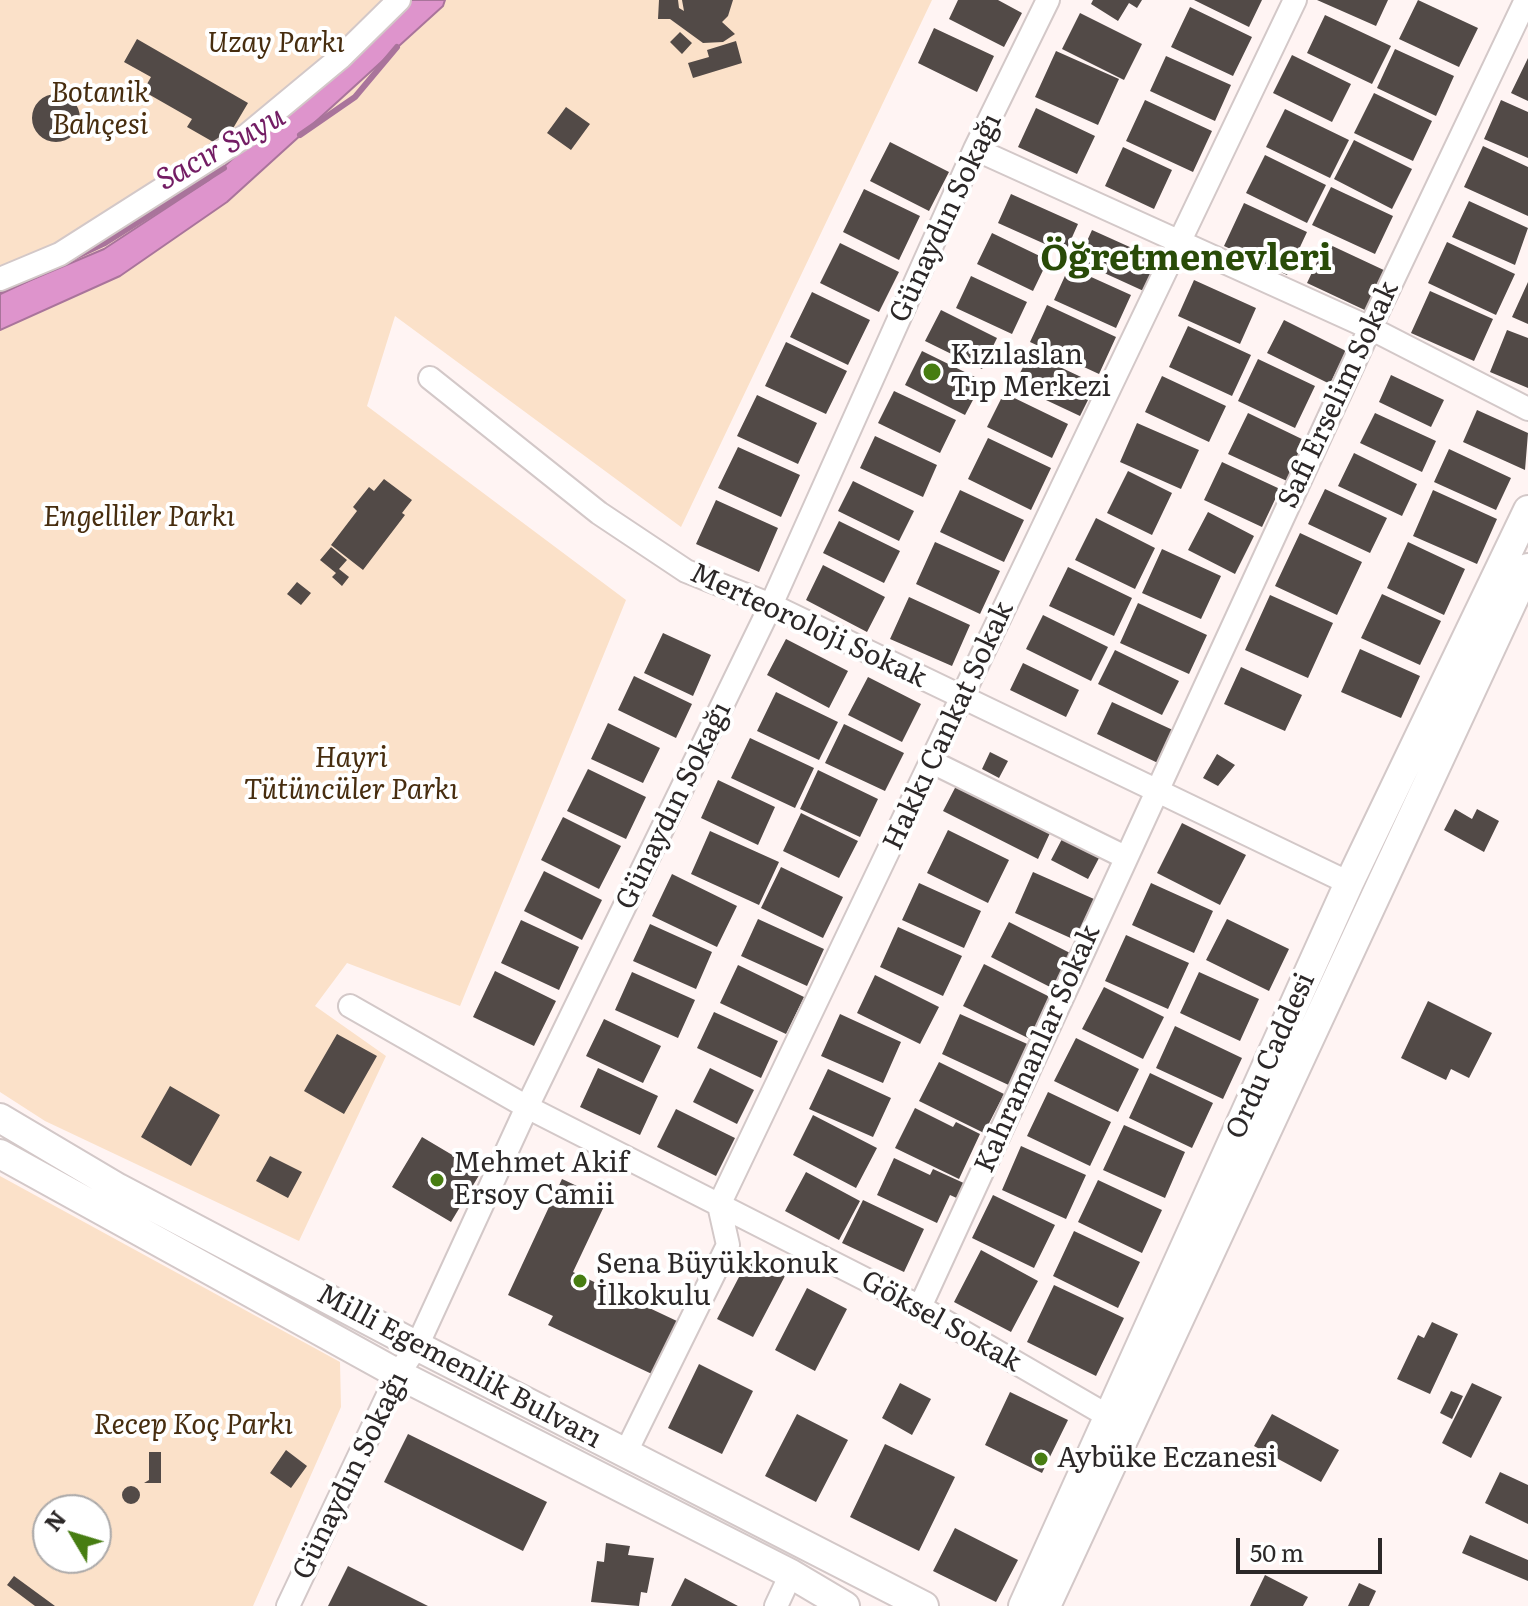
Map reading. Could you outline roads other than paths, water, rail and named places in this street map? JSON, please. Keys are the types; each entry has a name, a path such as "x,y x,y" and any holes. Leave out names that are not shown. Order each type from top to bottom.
{"main road":[{"name":"Ordu Caddesi","path":"1023,1606 1349,883 1528,510"},
{"name":"Ordu Caddesi","path":"1046,1606 1528,568"},
{"name":"Milli Egemenlik Bulvarı","path":"0,1118 118,1188 417,1346 924,1606"},
{"name":"Milli Egemenlik Bulvarı","path":"0,1154 398,1374 791,1574 845,1606"}],"street":[{"path":"0,279 60,254 247,135 341,57 399,0"},
{"name":"Günaydın Sokağı","path":"288,1606 398,1374 417,1346 527,1107 771,605 975,149 1048,0"},
{"name":"Hakkı Cankat Sokak","path":"719,1205 1295,0"},
{"name":"Safi Erselim Sokak","path":"1155,791 1526,0"},
{"path":"975,149 1370,328 1528,409"},
{"name":"Merteoroloji Sokak","path":"430,378 599,513 686,571 771,605 1349,883"},
{"path":"932,762 1125,857"},
{"name":"Kahramanlar Sokak","path":"920,1307 1155,791"},
{"name":"Göksel Sokak","path":"350,1006 527,1107 920,1307 1108,1416"},
{"path":"625,1454 728,1245 719,1205"},
{"path":"776,1606 791,1574"}],"waterway":[{"name":"Sacır Suyu","path":"300,135 355,97 397,47"},
{"name":"Sacır Suyu","path":"0,292 105,243 224,168"}],"place":[{"name":"Kızılaslan Tıp Merkezi","path":"932,372"},
{"name":"Mehmet Akif Ersoy Camii","path":"437,1180"},
{"name":"Sena Büyükkonuk İlkokulu","path":"580,1281"},
{"name":"Aybüke Eczanesi","path":"1041,1459"}],"district":[{"name":"Öğretmenevleri","path":"1186,259"}],"park label":[{"name":"Uzay Parkı","path":"276,44"},
{"name":"Botanik Bahçesi","path":"100,110"},
{"name":"Engelliler Parkı","path":"139,518"},
{"name":"Hayri Tütüncüler Parkı","path":"351,775"},
{"name":"Recep Koç Parkı","path":"193,1426"}]}
